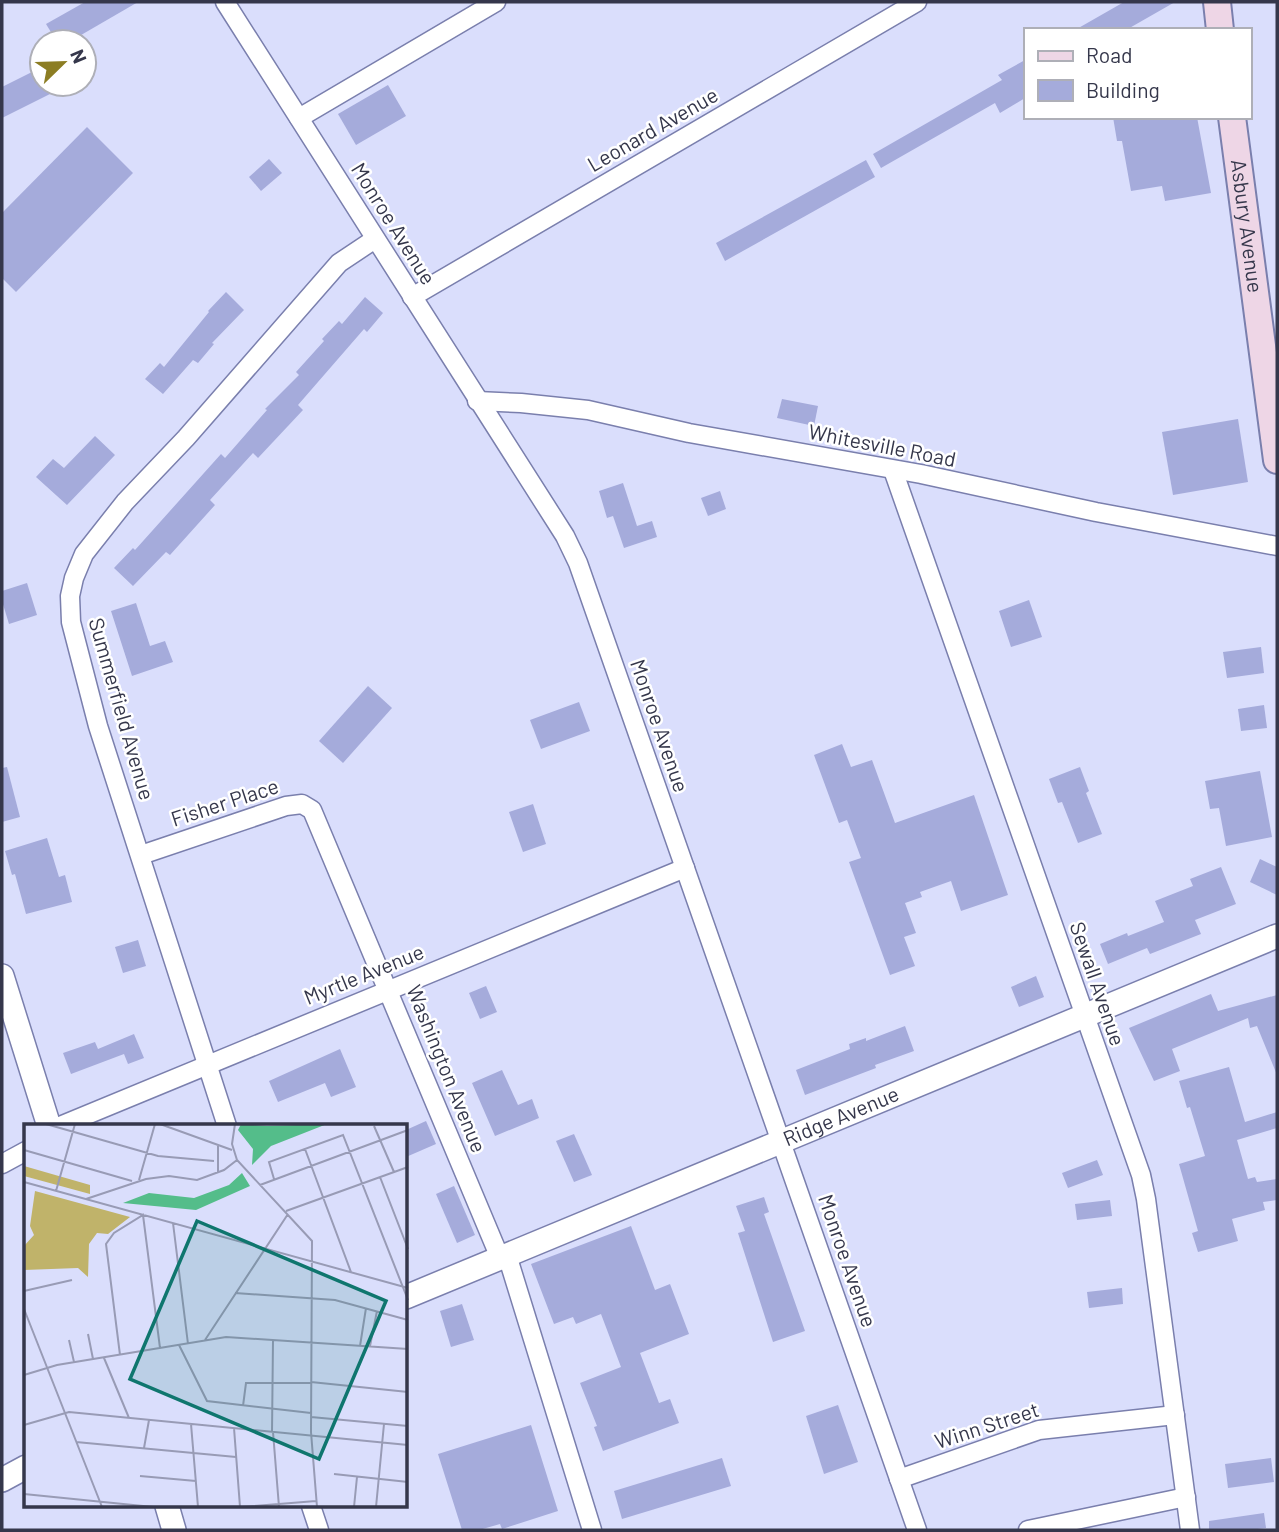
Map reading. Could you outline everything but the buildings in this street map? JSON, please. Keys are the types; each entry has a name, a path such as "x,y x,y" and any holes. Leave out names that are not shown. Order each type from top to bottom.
{"main road":[{"path":"1217,2 1220,28"},
{"name":"Asbury Avenue","path":"1232,119 1277,460"}],"street":[{"name":"Monroe Avenue","path":"225,2 565,537 578,563 916,1530"},
{"path":"299,118 496,2"},
{"name":"Leonard Avenue","path":"412,297 917,2"},
{"name":"Summerfield Avenue","path":"226,1124 98,726 71,622 70,596 84,554 125,502 186,438 340,263 375,239"},
{"name":"Whitesville Road","path":"477,401 522,402 588,410 689,433 893,470 1277,546"},
{"name":"Sewall Avenue","path":"893,470 1140,1175 1146,1199 1190,1530"},
{"name":"Fisher Place","path":"141,855 286,806 302,804 312,810 316,820"},
{"name":"Washington Avenue","path":"316,820 503,1256 592,1530"},
{"name":"Myrtle Avenue","path":"65,1124 685,868"},
{"name":"Ridge Avenue","path":"408,1296 1277,936"},
{"path":"2,976 48,1124"},
{"path":"2,1164 24,1152"},
{"name":"Winn Street","path":"899,1479 1039,1430 1175,1415"},
{"path":"2,1480 24,1468"},
{"path":"1028,1530 1186,1497"},
{"path":"168,1508 174,1530"},
{"path":"312,1508 319,1530"}]}
